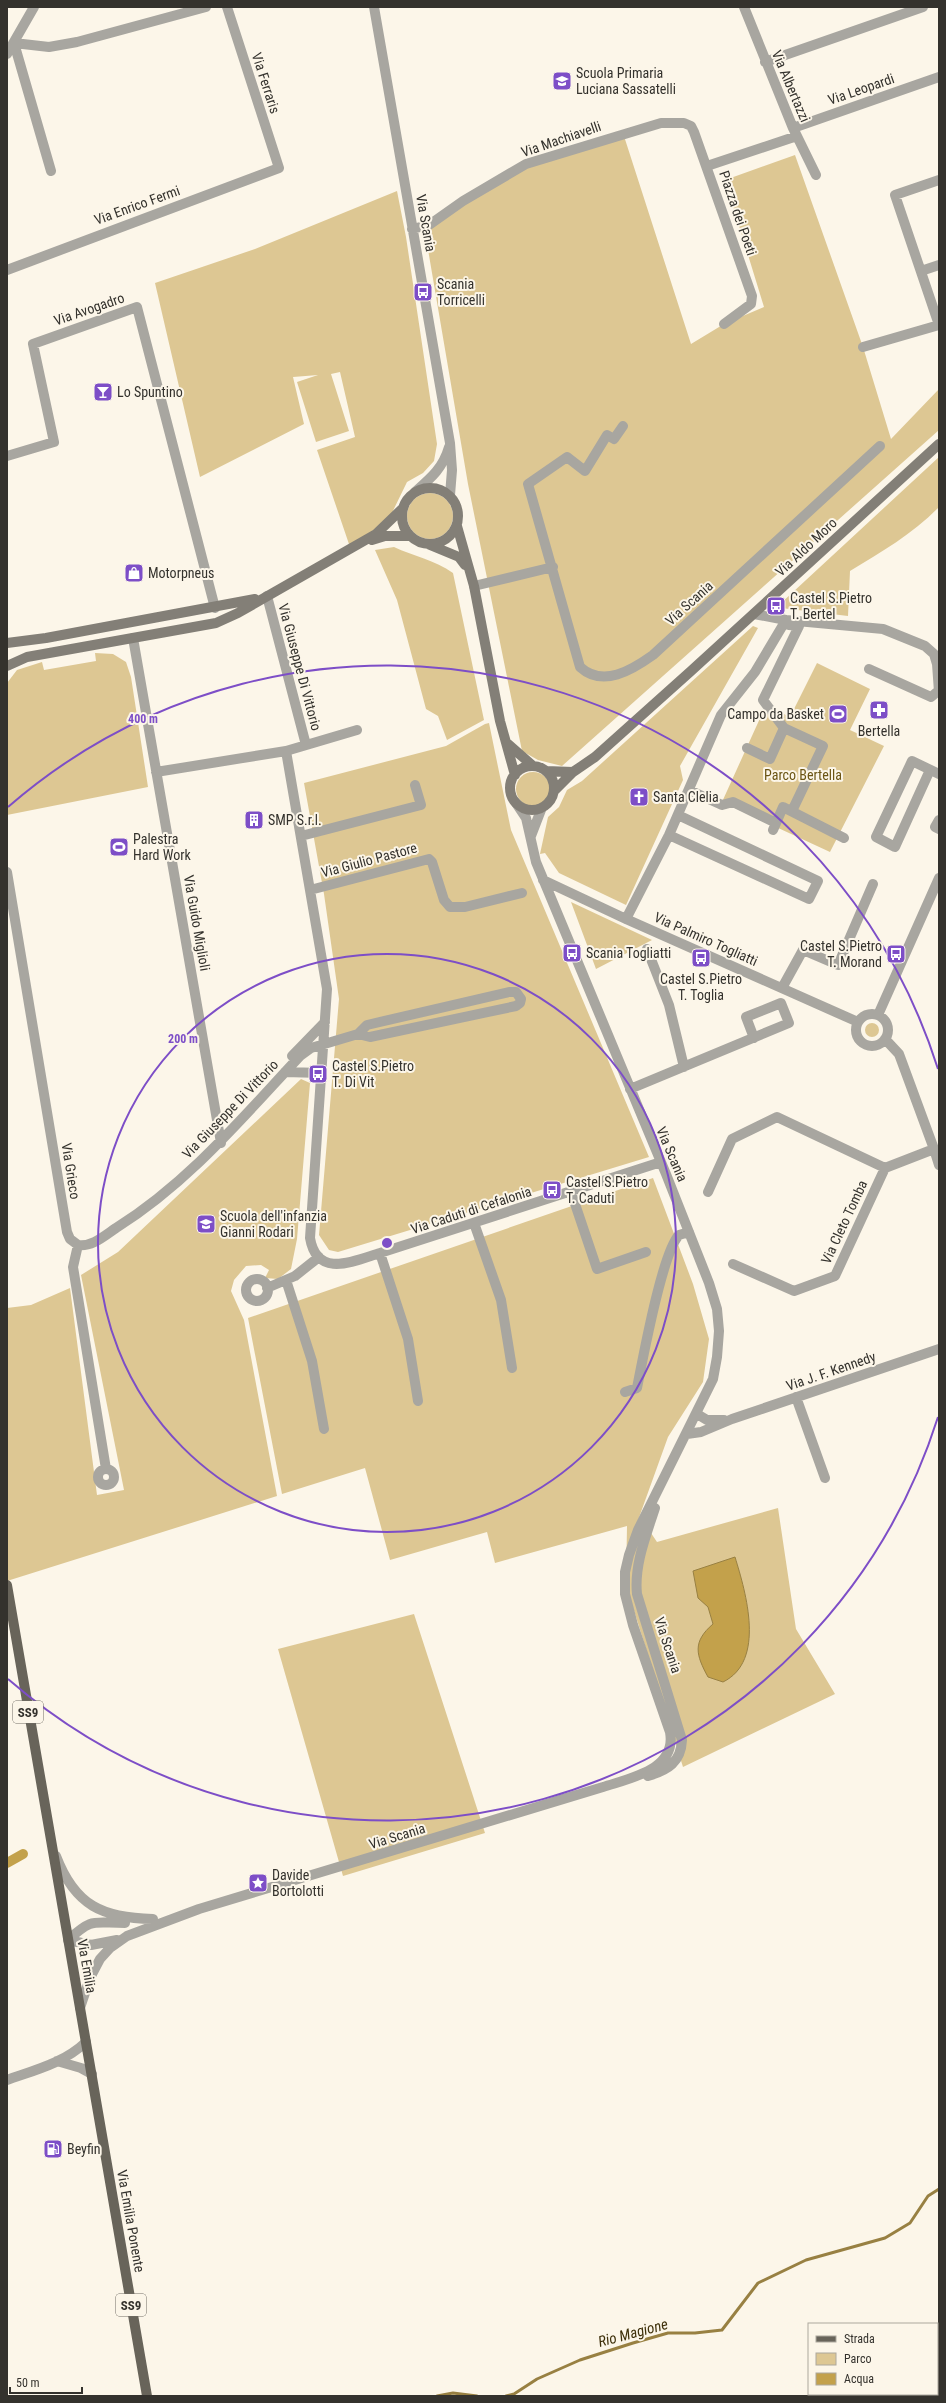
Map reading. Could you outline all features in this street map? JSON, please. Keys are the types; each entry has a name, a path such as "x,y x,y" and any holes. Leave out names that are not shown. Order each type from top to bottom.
{"main road":[{"name":"Via Aldo Moro","path":"554,791 573,772 595,757 691,671 939,444"},
{"path":"415,492 433,488 450,495"},
{"name":"Via Scania","path":"359,544 376,534 402,508 409,496 415,492"},
{"name":"Via Scania","path":"450,495 458,510 457,526 474,586 496,703 515,775 511,792 516,803"},
{"path":"402,508 402,524 410,536"},
{"path":"428,544 446,540 457,526"},
{"path":"7,666 27,657 216,623 359,544 385,536 410,536"},
{"name":"Via Scania","path":"410,536 415,541 428,544 459,557 470,572"},
{"path":"7,643 46,638 215,608 267,596"},
{"path":"130,623 133,638"},
{"path":"506,743 533,766 546,771 573,772"},
{"path":"515,775 526,767 533,766"},
{"path":"516,803 526,810 541,810 549,803 554,791 551,777 546,771"},
{"name":"SS9","path":"7,1585 50,1839"},
{"name":"Via Emilia","path":"50,1839 96,2099"},
{"name":"Via Emilia Ponente","path":"96,2099 147,2396"}],"street":[{"path":"7,54 34,7"},
{"path":"14,43 49,47 78,42 206,7"},
{"name":"Via Ferraris","path":"227,7 279,168"},
{"name":"Via Scania","path":"374,7 450,443 448,458 450,495"},
{"name":"Via Albertazzi","path":"744,7 765,62 795,132 816,175"},
{"path":"765,62 923,7"},
{"path":"14,43 51,170"},
{"name":"Via Leopardi","path":"795,132 939,77"},
{"name":"Via Machiavelli","path":"412,229 430,225 463,201 526,164 660,123 684,122 691,126 707,166"},
{"name":"Piazza dei Poeti","path":"724,324 751,304 752,296 707,166 795,132"},
{"name":"Via Enrico Fermi","path":"7,268 279,168"},
{"path":"863,347 939,325 895,195 939,180"},
{"path":"921,271 939,265"},
{"name":"Via Avogadro","path":"7,456 54,442 33,344 138,307 215,608"},
{"name":"Via Scania","path":"623,426 614,439 607,436 584,471 567,457 528,484 553,567 580,667 591,676 602,677 624,672 636,667 653,655 880,446"},
{"name":"Via Scania","path":"415,492 434,476 448,458"},
{"path":"474,586 553,567"},
{"name":"Via Giuseppe Di Vittorio","path":"267,596 306,745"},
{"path":"766,603 782,622 883,628 925,646 934,654 937,664 938,692 931,697 869,669"},
{"path":"754,614 799,626 763,700 784,728 823,746 792,811"},
{"path":"626,919 669,835 721,715 756,672 782,622"},
{"name":"Via Guido Miglioli","path":"133,638 221,1143"},
{"path":"747,748 770,759 784,728"},
{"name":"Via Giuseppe Di Vittorio","path":"156,772 286,751 357,730"},
{"path":"267,1288 301,1273 319,1257 311,1247 310,1238 328,988 286,751"},
{"path":"912,761 934,772 895,847 876,837 912,761"},
{"path":"301,836 421,805 415,785"},
{"path":"689,790 722,805 733,802 775,826 783,807 844,838"},
{"name":"Via Scania","path":"68,1940 101,1944 127,1936 199,1909 603,1787 659,1772 669,1768 681,1753 681,1731 637,1594 636,1584 639,1562 662,1484 713,1379 718,1357 717,1309 689,1232 661,1162 543,880 536,862 526,818 516,803"},
{"path":"531,836 541,810"},
{"path":"669,835 809,899 818,881 678,815"},
{"path":"939,820 935,827 939,829"},
{"name":"Via Giulio Pastore","path":"310,890 429,859 432,862 444,900 450,906 465,907 522,893"},
{"name":"Via Grieco","path":"7,872 67,1232 70,1239 78,1245"},
{"path":"878,1015 939,878"},
{"name":"Via Palmiro Togliatti","path":"543,880 626,919 858,1022"},
{"path":"782,988 803,950 838,965 873,884"},
{"path":"647,949 669,1005 684,1067"},
{"path":"516,992 521,999 520,1003 516,1006 454,1020 370,1038 358,1034 367,1025 502,993 516,992"},
{"path":"878,1015 887,1025 888,1032 885,1039 873,1046 864,1044 857,1034 858,1022 864,1016 878,1015"},
{"path":"321,1073 285,1072 290,1057 325,1022"},
{"name":"Via Giuseppe Di Vittorio","path":"78,1245 90,1244 124,1223 176,1184 221,1143 300,1056 311,1048 358,1034"},
{"path":"630,1089 754,1038"},
{"path":"885,1039 899,1054 939,1165"},
{"path":"708,1192 732,1138 777,1117 885,1168 934,1149"},
{"name":"Via Caduti di Cefalonia","path":"319,1257 333,1265 342,1264 661,1162"},
{"name":"Via Cleto Tomba","path":"733,1264 794,1291 835,1276 885,1168"},
{"path":"571,1192 597,1269 646,1252"},
{"path":"474,1223 501,1300 512,1368"},
{"path":"625,1392 637,1388 649,1330 671,1249 679,1235 689,1232"},
{"path":"78,1245 73,1267 106,1469"},
{"path":"380,1253 408,1339 418,1401"},
{"path":"286,1280 312,1361 324,1429"},
{"name":"Via J. F. Kennedy","path":"732,1419 939,1349"},
{"path":"796,1397 825,1478"},
{"path":"697,1414 707,1420 716,1421 732,1419"},
{"path":"687,1434 701,1432 732,1419"},
{"name":"Via Scania","path":"50,1839 67,1881 80,1896 94,1907 117,1917 153,1919"},
{"name":"Via Scania","path":"68,1940 87,1925 97,1921 126,1923 199,1909"},
{"name":"Via Scania","path":"80,2008 90,1978 100,1959 110,1948 127,1936"},
{"path":"7,2080 73,2054 86,2042"},
{"path":"57,2061 69,2064 92,2074"}],"green space":[{"path":"623,133 691,344 724,324 764,307 725,180 795,155 863,347 891,439 939,389 939,430 562,766 538,760 522,751 468,484 424,226 526,164"},
{"path":"397,191 406,237 437,444 434,461 423,473 407,482 389,519 351,550 317,450 355,437 340,372 331,374 349,431 316,442 297,382 318,375 293,377 304,424 200,477 155,283 255,249"},
{"path":"939,457 939,507 908,534 850,571 848,616 781,608 779,605"},
{"path":"430,493 443,497 449,503 453,516 449,529 443,535 430,539 417,535 411,529 407,516 411,503 417,497"},
{"path":"394,547 431,561 453,573 484,720 447,740 438,716 426,709 397,600 375,550"},
{"path":"753,626 758,628 680,766 683,780 626,905 559,873 545,853 540,854 548,817 559,807 567,790 582,781"},
{"path":"95,653 113,654 126,662 131,677 148,787 7,815 7,683 17,670 42,662 44,670 96,661"},
{"name":"Parco Bertella","path":"817,663 870,689 850,730 884,746 830,852 722,802 766,705 790,717"},
{"path":"489,723 511,830 649,1157 338,1252 329,1250 319,1235 339,999 324,894 304,783 446,746"},
{"path":"536,772 545,777 549,782 549,796 545,801 540,805 530,806 526,805 517,796 516,786 517,782 526,773"},
{"path":"571,902 652,940 596,969"},
{"path":"869,1023 875,1023 879,1027 879,1033 875,1037 869,1037 865,1033 865,1027"},
{"path":"301,1079 310,1083 297,1239 291,1269 278,1279 265,1278 269,1270 261,1265 246,1266 234,1280 231,1291 244,1320 277,1496 7,1581 7,1308 31,1305 70,1288 97,1495 124,1490 81,1275 118,1252"},
{"path":"653,1178 693,1284 709,1339 703,1382 668,1437 637,1523 643,1521 657,1542 778,1508 796,1629 835,1694 683,1767 626,1585 627,1526 495,1563 487,1532 390,1560 365,1468 282,1494 248,1318"},
{"path":"414,1614 485,1833 343,1876 278,1649"}],"water":[{"path":"735,1557 744,1589 747,1607 749,1643 745,1659 736,1672 723,1682 708,1677 699,1655 699,1643 706,1631 713,1624 708,1607 698,1598 693,1571"}],"waterway":[{"path":"7,1863 23,1854"},
{"name":"Rio Magione","path":"506,2396 514,2394 537,2379 580,2360 633,2343 668,2333 695,2333 722,2330 758,2283 806,2260 885,2238 910,2223 928,2196 939,2189"},
{"name":"Rio Magione","path":"437,2396 453,2393 477,2396"}],"place":[{"name":"Scuola Primaria Luciana Sassatelli","path":"562,81"},
{"name":"Scania Torricelli","path":"423,292"},
{"name":"Lo Spuntino","path":"103,392"},
{"name":"Motorpneus","path":"134,573"},
{"name":"Castel S.Pietro T. Bertel","path":"776,606"},
{"name":"Bertella","path":"879,710"},
{"name":"Campo da Basket","path":"838,714"},
{"name":"Santa Clelia","path":"639,797"},
{"name":"SMP S.r.l.","path":"254,820"},
{"name":"Palestra Hard Work","path":"119,847"},
{"name":"Scania Togliatti","path":"572,953"},
{"name":"Castel S.Pietro T. Morand","path":"896,954"},
{"name":"Castel S.Pietro T. Toglia","path":"701,958"},
{"name":"Castel S.Pietro T. Di Vit","path":"318,1074"},
{"name":"Castel S.Pietro T. Caduti","path":"552,1190"},
{"name":"Scuola dell'infanzia Gianni Rodari","path":"206,1224"},
{"name":"Davide Bortolotti","path":"258,1883"},
{"name":"Beyfin","path":"53,2149"}]}
